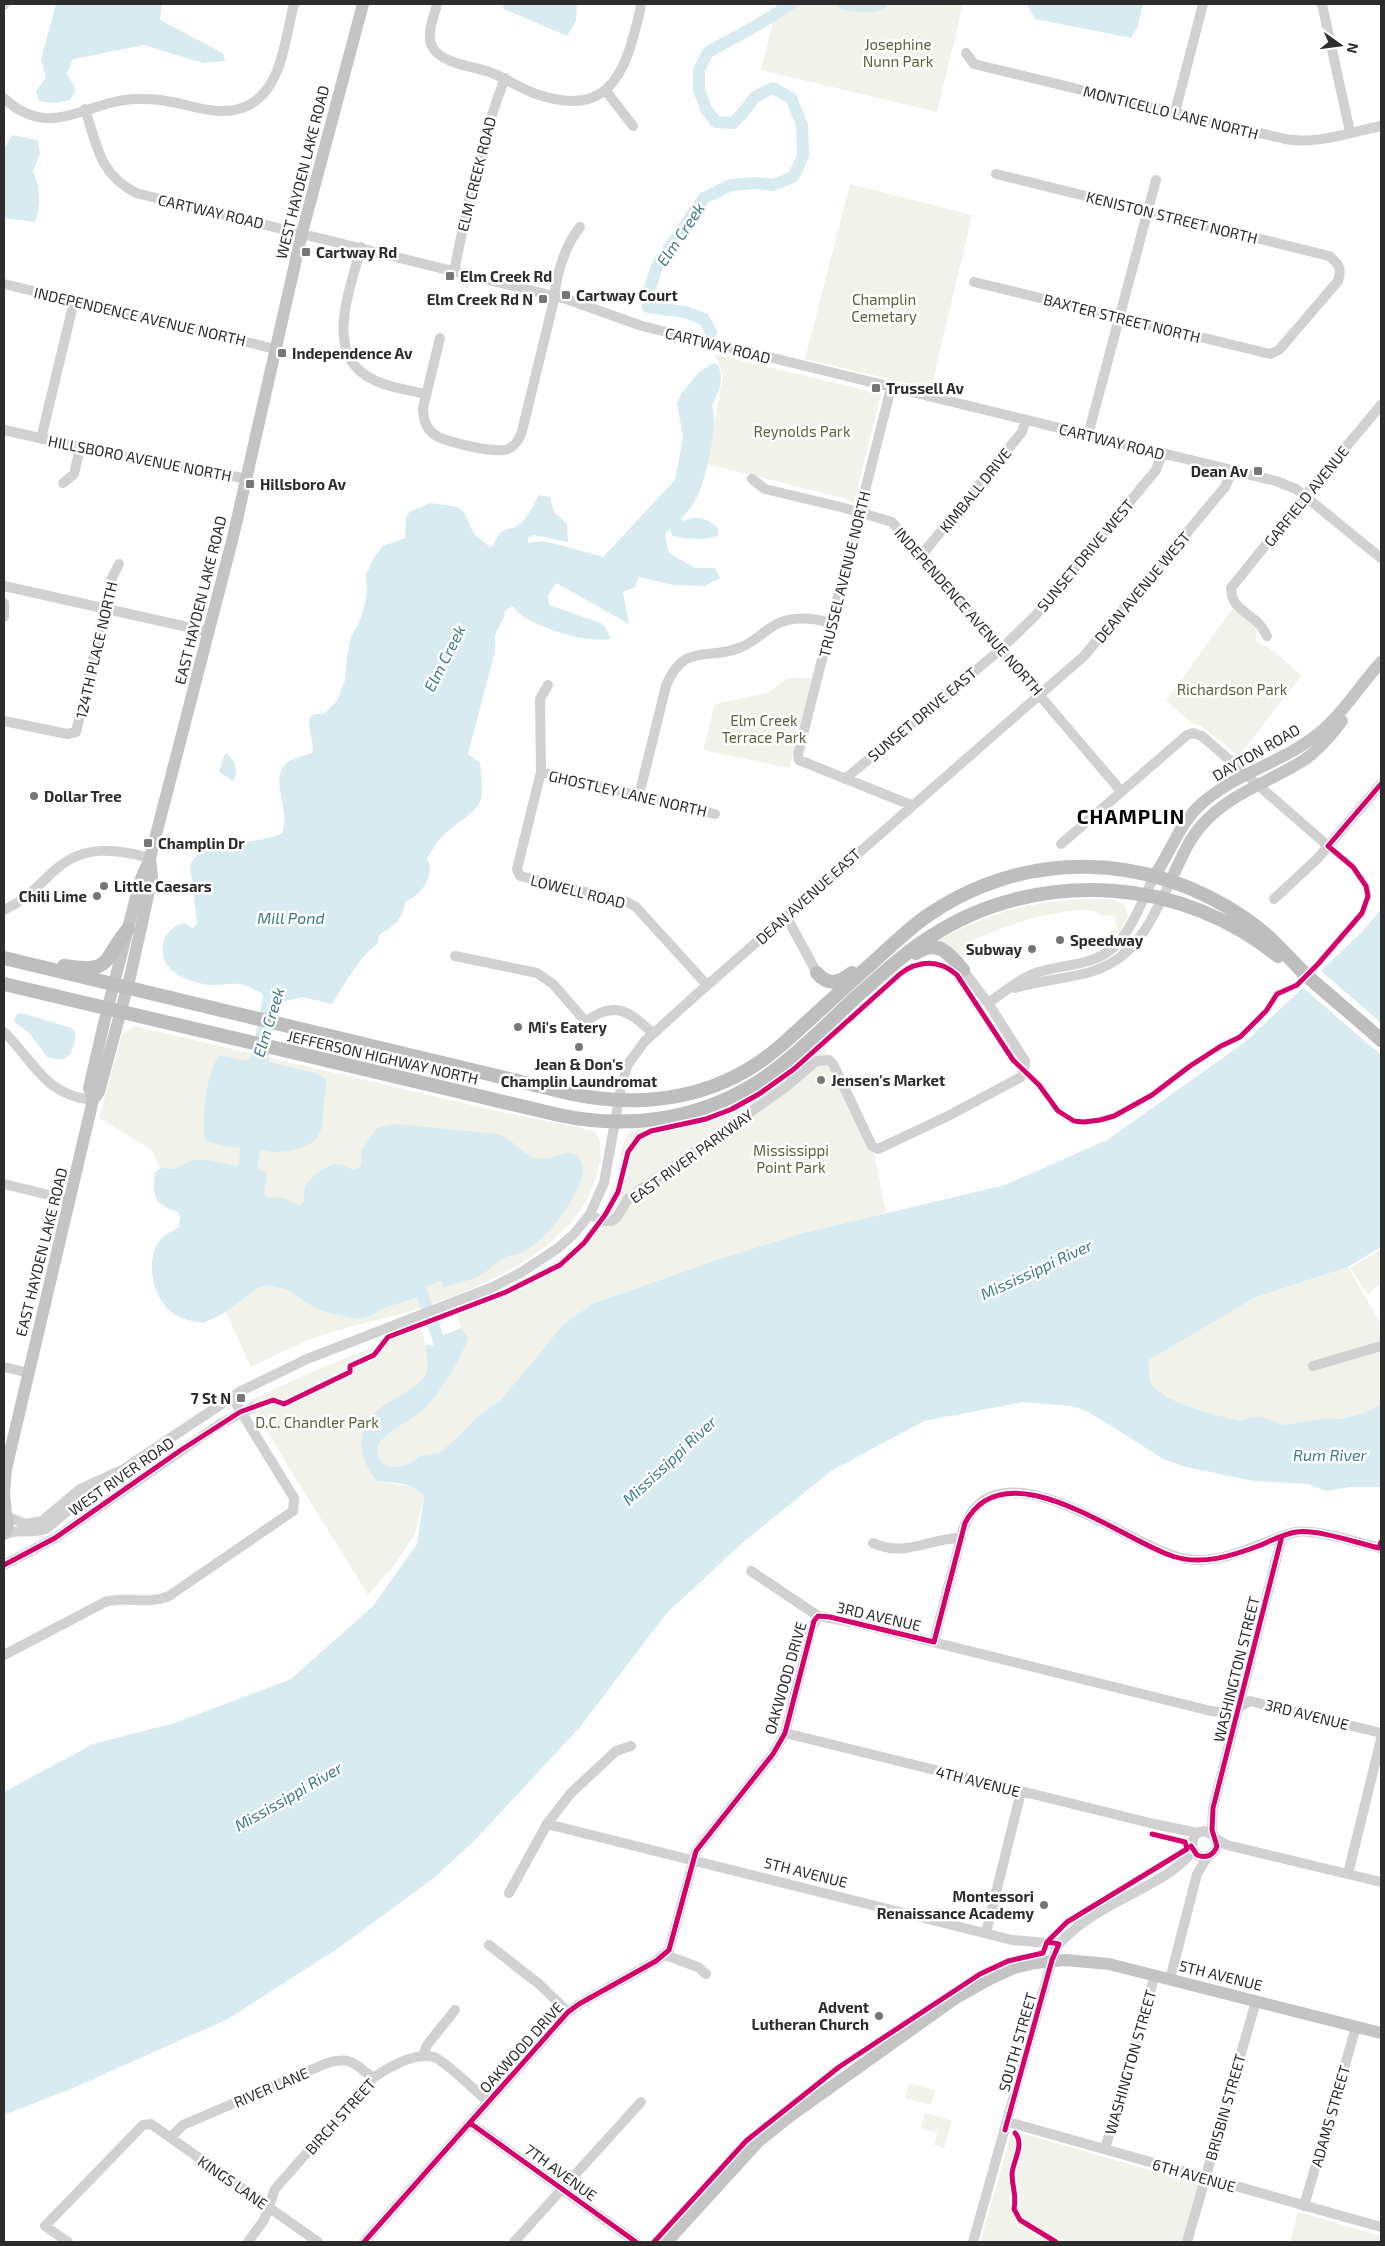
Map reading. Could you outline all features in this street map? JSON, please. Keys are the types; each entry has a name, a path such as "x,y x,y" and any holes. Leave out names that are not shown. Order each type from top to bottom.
{"highway":[{"path":"817,973 829,982 846,979 893,936 912,927 960,896 992,883 1052,868 1091,866 1121,869 1171,880 1204,894 1249,920 1381,1040"},
{"path":"858,996 892,965 929,937 952,924 987,908 1023,897 1063,891 1105,890 1145,894 1162,898 1237,928 1304,972"},
{"name":"JEFFERSON HIGHWAY NORTH","path":"4,984 257,1020 563,1092 619,1101 652,1101 686,1095 714,1086 744,1072 778,1048 912,927"},
{"path":"4,958 90,969 101,966 109,959 128,929"},
{"path":"858,996 874,989 908,959 933,946 945,950 963,970"},
{"name":"JEFFERSON HIGHWAY NORTH","path":"4,958 117,999 251,1043 560,1116 615,1123 640,1122 672,1117 699,1110 743,1091 785,1062 858,996"}],"main road":[{"name":"WEST HAYDEN LAKE ROAD","path":"275,349 302,232 363,4"},
{"name":"EAST HAYDEN LAKE ROAD","path":"117,999 128,929 140,881 150,858 210,632 275,349"},
{"name":"DAYTON ROAD","path":"1155,875 1174,840 1193,813 1205,802 1247,775 1294,751 1319,733 1381,662"},
{"name":"DAYTON ROAD","path":"1171,880 1186,848 1201,826 1225,804 1305,759 1315,751 1337,728 1381,672"},
{"name":"EAST HAYDEN LAKE ROAD","path":"4,1534 8,1525 5,1514 5,1471 93,1100 89,1088 152,877 150,858"},
{"name":"5TH AVENUE","path":"667,2242 760,2141 793,2114 958,1997 1014,1968 1052,1960 1095,1961 1381,2033"}],"street":[{"path":"4,98 17,109 36,117 56,118 111,101 134,99 160,100 212,111 229,112 249,105 265,93 276,76 294,4"},
{"path":"437,4 430,28 430,42 439,56 505,78 534,94 554,100 572,102 591,99 606,91 618,77 639,20 641,4"},
{"path":"1174,112 1203,4"},
{"path":"1322,4 1350,132"},
{"name":"MONTICELLO LANE NORTH","path":"966,53 974,64 1300,142 1381,126"},
{"name":"ELM CREEK ROAD","path":"454,272 469,196 493,108 505,78"},
{"path":"606,91 633,126"},
{"name":"CARTWAY ROAD","path":"84,109 100,158 108,171 125,188 136,193 302,232 554,296 642,326 1286,484 1306,497 1381,558"},
{"name":"KENISTON STREET NORTH","path":"996,174 1329,256 1338,263 1341,272 1338,281 1278,350 1270,354"},
{"path":"1088,436 1156,180"},
{"path":"440,338 426,394 423,416 425,423 435,435 442,438 497,451 509,448 516,443 522,431 566,249 571,238 580,228"},
{"path":"361,247 344,317 343,342 347,354 362,374 374,380 426,394"},
{"name":"BAXTER STREET NORTH","path":"974,282 1270,354"},
{"name":"INDEPENDENCE AVENUE NORTH","path":"4,284 275,349"},
{"path":"41,439 74,301"},
{"name":"TRUSSEL AVENUE NORTH","path":"845,779 799,760 798,754 892,388"},
{"name":"GARFIELD AVENUE","path":"1266,636 1260,625 1236,606 1231,597 1231,588 1381,405"},
{"name":"KIMBALL DRIVE","path":"920,557 1022,432 1026,420"},
{"name":"HILLSBORO AVENUE NORTH","path":"4,430 146,462 194,468 246,479"},
{"path":"63,483 74,474 80,448"},
{"name":"SUNSET DRIVE WEST","path":"1000,650 1045,604 1156,470 1162,453"},
{"name":"DEAN AVENUE WEST","path":"1041,695 1100,639 1225,486 1232,470"},
{"name":"INDEPENDENCE AVENUE NORTH","path":"752,479 765,489 860,512 892,522 1121,791"},
{"name":"124TH PLACE NORTH","path":"4,721 72,734 78,728 112,578 119,564"},
{"path":"4,586 210,632"},
{"path":"4,603 4,616"},
{"path":"639,795 666,686 670,676 686,659 701,654 739,648 777,624 792,618 820,619 832,622"},
{"path":"679,650 686,659"},
{"name":"SUNSET DRIVE EAST","path":"845,779 1000,650"},
{"name":"LOWELL ROAD","path":"548,686 540,699 541,772 517,869 520,876 628,902 636,906 707,985"},
{"name":"DEAN AVENUE EAST","path":"615,1123 622,1082 628,1064 635,1053 653,1034 911,805 1041,695"},
{"path":"1061,844 1187,735 1193,733 1202,736 1328,846"},
{"name":"GHOSTLEY LANE NORTH","path":"541,772 715,814"},
{"path":"845,779 911,805"},
{"path":"1274,899 1309,867 1381,784"},
{"path":"4,910 32,894 57,868 86,853 118,850 150,858"},
{"path":"963,970 988,1003 1032,974 1087,962 1112,949 1126,934 1155,875"},
{"path":"1008,991 1039,981 1087,973 1113,961 1138,942 1171,880"},
{"path":"786,916 817,973"},
{"path":"455,956 537,973 553,984 586,1022 603,1011 623,1011 636,1017 653,1034"},
{"name":"EAST RIVER PARKWAY","path":"590,1214 601,1221 607,1222 616,1218 634,1194 786,1088 816,1061 828,1060 833,1064 872,1146 878,1149 948,1116 1021,1076 1025,1069 1021,1055 988,1003"},
{"path":"4,1032 47,1082 72,1097 93,1100"},
{"name":"WEST RIVER ROAD","path":"5,1514 25,1524 37,1523 47,1518 64,1501 80,1489 108,1477 139,1460 232,1397 269,1376 307,1359 452,1304 499,1284 545,1258 574,1234 590,1214 608,1171 615,1123"},
{"path":"4,1184 70,1200"},
{"path":"1313,1366 1381,1346"},
{"path":"4,1366 29,1373"},
{"path":"4,1655 105,1602 120,1599 152,1601 169,1596 293,1511 295,1505 294,1498 232,1397"},
{"name":"WEST RIVER ROAD","path":"4,1565 55,1538 181,1450 240,1412 253,1407"},
{"name":"WEST RIVER ROAD","path":"4,1534 13,1531 36,1532 51,1526 75,1503 108,1477"},
{"path":"934,1642 961,1538 969,1516 979,1504 992,1496 1011,1493 1051,1499 1162,1552 1188,1559 1219,1559 1294,1532 1310,1533 1381,1548"},
{"name":"WASHINGTON STREET","path":"1215,1838 1212,1824 1214,1808 1282,1536"},
{"path":"874,1543 893,1550 961,1538"},
{"name":"3RD AVENUE","path":"751,1571 818,1616 830,1617 934,1642 1211,1712 1228,1713 1239,1706 1253,1701 1381,1733"},
{"name":"OAKWOOD DRIVE","path":"364,2242 568,2012 665,1955 672,1944 693,1860 702,1841 773,1754 785,1733 812,1627 818,1616"},
{"name":"4TH AVENUE","path":"785,1733 1171,1828 1199,1832"},
{"path":"1348,1874 1381,1739"},
{"path":"509,1893 547,1824 572,1792 616,1751 631,1746"},
{"path":"986,1933 1021,1792"},
{"name":"WASHINGTON STREET","path":"1199,1832 1214,1808"},
{"name":"5TH AVENUE","path":"547,1824 986,1933 1022,1941 1059,1944"},
{"name":"4TH AVENUE","path":"1171,1828 1191,1844"},
{"path":"1059,1944 1085,1923 1173,1870 1187,1858 1194,1836 1199,1832 1209,1832 1220,1843 1238,1848 1381,1882"},
{"path":"1207,1856 1217,1846 1215,1838"},
{"path":"1191,1844 1194,1852 1207,1856"},
{"path":"1173,1870 1178,1870 1207,1856 1238,1848"},
{"name":"WASHINGTON STREET","path":"1170,1979 1197,1874 1207,1856"},
{"name":"SOUTH STREET","path":"973,2242 1052,1960 1059,1944"},
{"name":"OAKWOOD DRIVE","path":"489,1945 539,1984 568,2012"},
{"path":"665,1955 698,1967 706,1974"},
{"name":"WASHINGTON STREET","path":"1105,2149 1155,1975"},
{"name":"BRISBIN STREET","path":"1187,2242 1256,2000"},
{"path":"455,2010 427,2045 423,2056 436,2058 488,2102"},
{"name":"ADAMS STREET","path":"1304,2206 1356,2026"},
{"name":"BIRCH STREET","path":"248,2242 264,2220 267,2206 275,2189 372,2078 386,2068 423,2056"},
{"name":"RIVER LANE","path":"170,2137 183,2125 342,2058 354,2063 372,2078"},
{"path":"514,2242 641,2102"},
{"name":"6TH AVENUE","path":"1008,2122 1381,2227"},
{"name":"7TH AVENUE","path":"470,2123 636,2242"},
{"name":"KINGS LANE","path":"68,2242 45,2226 143,2125 148,2124 151,2124 170,2137 318,2242"}],"green space":[{"name":"Josephine Nunn Park","path":"777,4 963,4 937,112 761,70"},
{"name":"Champlin Cemetary","path":"850,184 972,215 931,389 805,359"},
{"name":"Reynolds Park","path":"714,354 881,394 854,503 843,498 707,464 723,374"},
{"name":"Richardson Park","path":"1232,609 1255,626 1257,643 1268,647 1302,675 1239,756 1200,725 1193,724 1166,701"},
{"name":"Elm Creek Terrace Park","path":"788,678 812,678 789,768 703,750 715,704 767,693"},
{"path":"1112,899 1124,904 1128,917 1119,933 1111,936 1111,930 1117,929 1114,915 1101,916 1098,912 1085,910 1032,918 996,930 969,943 969,952 962,963 954,951 939,940 976,922 1010,910 1066,900"},
{"path":"134,1026 506,1113 587,1129 596,1133 601,1152 600,1164 594,1183 582,1208 564,1230 543,1249 491,1280 411,1311 311,1339 251,1367 152,1150 99,1118 122,1034"},
{"name":"Mississippi Point Park","path":"821,1041 875,1156 886,1213 803,1233 722,1258 592,1304 563,1325 500,1401 477,1417 458,1438 439,1453 420,1456 411,1463 402,1466 392,1467 382,1463 378,1457 377,1446 390,1432 433,1399 453,1368 466,1334 461,1328 456,1308 528,1277 563,1256 577,1244 590,1230 609,1197 617,1176 621,1151 628,1135 633,1131 712,1113 737,1103 774,1079"},
{"path":"1381,1249 1381,1283 1368,1295 1350,1268"},
{"path":"1348,1267 1381,1324 1381,1405 1363,1413 1341,1419 1326,1418 1283,1425 1260,1416 1239,1422 1179,1402 1168,1397 1152,1383 1149,1375 1149,1360 1256,1297"},
{"name":"D.C. Chandler Park","path":"421,1328 428,1361 424,1376 411,1390 371,1418 377,1481 418,1488 424,1496 415,1534 393,1567 368,1595 248,1401 321,1368"},
{"path":"909,2083 935,2090 931,2105 905,2098"},
{"path":"925,2113 952,2121 944,2148 934,2145 937,2133 921,2128"},
{"path":"1018,2132 1195,2183 1198,2186 1182,2242 980,2242 1011,2134"},
{"path":"1298,2212 1381,2236 1381,2242 1290,2242"}],"water":[{"path":"56,4 162,4 160,20 223,53 225,61 203,63 144,45 73,59 67,73 76,90 70,100 53,103 39,101 36,91 46,78 41,59"},
{"path":"502,4 577,4 576,21 567,36 504,9"},
{"path":"1027,4 1143,4 1137,28 1131,38 1035,19"},
{"path":"12,135 38,140 40,154 33,171 38,184 39,196 35,222 4,218 4,149"},
{"name":"Mill Pond","path":"714,363 718,365 721,381 712,406 714,424 708,465 697,497 681,519 684,521 702,518 711,522 718,528 718,536 689,539 672,536 670,528 665,536 669,553 695,568 715,568 720,578 705,586 673,585 639,577 635,587 623,592 629,624 556,583 548,596 549,605 601,623 606,628 611,639 590,639 554,631 521,615 513,606 505,611 495,635 495,652 468,754 480,763 482,791 478,806 438,841 427,858 430,871 426,883 417,894 406,901 403,912 394,925 380,934 377,944 358,964 332,1004 302,997 283,1002 269,1041 269,1062 316,1073 326,1079 326,1085 322,1128 314,1141 293,1150 276,1152 262,1150 260,1152 257,1168 266,1172 267,1179 264,1191 266,1197 284,1198 300,1206 304,1200 305,1187 314,1176 328,1166 336,1164 355,1170 361,1164 361,1151 377,1128 396,1124 498,1134 510,1140 525,1153 537,1158 544,1159 566,1153 575,1155 581,1162 583,1174 572,1199 560,1218 545,1235 518,1255 508,1256 473,1279 444,1288 441,1281 416,1290 418,1297 384,1308 373,1315 358,1319 330,1313 317,1309 286,1289 266,1285 257,1288 226,1312 204,1323 187,1320 171,1312 159,1297 155,1287 152,1267 155,1248 164,1236 179,1227 180,1216 178,1212 164,1206 156,1198 154,1188 155,1172 162,1167 173,1169 196,1160 206,1160 236,1167 239,1164 240,1148 219,1145 205,1140 206,1096 211,1073 219,1056 244,1060 248,1060 251,1057 263,997 262,993 244,985 209,985 191,981 174,972 168,966 162,950 164,940 170,931 184,923 193,928 197,924 190,865 197,856 206,850 232,843 259,840 282,833 284,815 279,778 281,770 292,760 312,753 313,745 309,727 310,718 314,714 324,714 337,701 345,680 351,637 361,618 367,594 366,575 374,557 383,546 405,538 406,519 409,512 430,503 458,507 464,512 474,534 490,547 494,546 499,534 522,522 539,495 550,497 554,512 567,524 568,542 533,535 528,538 528,543 540,541 603,557 675,480 683,437 677,403 681,394 700,371"},
{"path":"225,753 231,758 235,766 236,774 233,781 219,772"},
{"path":"1381,909 1381,1247 1348,1267 1256,1297 1149,1360 1149,1369 1152,1384 1169,1397 1192,1408 1239,1421 1260,1416 1283,1425 1326,1418 1341,1419 1363,1413 1381,1405 1381,1487 1350,1487 1326,1491 1308,1484 1254,1481 1186,1467 1163,1459 1105,1422 1084,1410 1072,1406 1023,1402 924,1421 831,1471 741,1544 666,1614 580,1727 476,1839 434,1878 337,1949 228,2019 73,2088 4,2115 4,1792 93,1744 174,1723 291,1679 373,1606 417,1544 424,1496 420,1491 409,1486 377,1481 363,1454 362,1436 370,1418 378,1410 415,1386 425,1375 428,1364 426,1345 433,1346 434,1339 461,1328 468,1337 466,1345 444,1384 426,1407 388,1434 377,1446 378,1457 382,1463 392,1467 411,1463 420,1456 439,1453 477,1417 500,1401 563,1325 592,1304 722,1258 803,1233 1005,1185 1107,1140 1245,1042 1363,931"},
{"path":"21,1013 72,1028 76,1036 71,1054 61,1060 47,1057 29,1033 14,1022 16,1015"}],"pier":[{"path":"1319,969 1381,1023 1381,1055 1301,986"}],"waterway":[{"name":"Elm Creek","path":"711,332 704,319 685,312 648,307 648,293 658,264 704,198 731,185 755,183 773,185 793,177 803,156 802,125 791,98 773,88 755,97 733,123 716,122 706,109 699,90 699,70 708,52 791,4"},
{"name":"Elm Creek","path":"844,4 862,7 881,4"},
{"name":"Elm Creek","path":"412,1274 417,1280 438,1338 440,1353"}],"cycle path":[{"path":"4,1565 55,1538 181,1450 240,1412 273,1400 284,1404 350,1372 350,1366 374,1355 388,1337 506,1292 560,1265 584,1243 605,1215 618,1192 628,1152 639,1137 651,1131 706,1119 732,1109 759,1094 794,1069 900,974 914,966 929,963 936,964 957,975 1013,1060 1039,1085 1058,1111 1074,1121 1084,1122 1114,1116 1152,1095 1190,1066 1221,1046 1240,1037 1266,1011 1277,994 1297,985 1318,964 1362,913 1368,896 1366,886 1353,867 1328,846 1381,784"},
{"path":"364,2242 568,2012 656,1961 669,1950 696,1851 773,1754 785,1733 814,1621 818,1616 830,1617 934,1642 965,1523 983,1502 1007,1494 1034,1495 1064,1504 1150,1546 1183,1559 1206,1560 1228,1556 1296,1532 1326,1534 1379,1548 1381,1542"},
{"path":"1191,1846 1197,1855 1204,1857 1212,1854 1217,1846 1212,1830 1213,1808 1282,1536"},
{"path":"654,2242 746,2141 839,2067 980,1974 1008,1961 1043,1953 1047,1942 1067,1922 1187,1849 1185,1842 1152,1834"},
{"path":"1005,2130 1052,1960 1059,1944 1047,1942"},
{"path":"470,2123 636,2242"},
{"path":"1015,2133 1018,2137 1019,2147 1012,2174 1015,2199 1014,2209 1020,2220 1056,2242"}],"place":[{"name":"Cartway Rd","path":"306,252"},
{"name":"Elm Creek Rd","path":"450,276"},
{"name":"Cartway Court","path":"566,295"},
{"name":"Elm Creek Rd N","path":"543,299"},
{"name":"Independence Av","path":"282,353"},
{"name":"Trussell Av","path":"876,388"},
{"name":"Dean Av","path":"1258,471"},
{"name":"Hillsboro Av","path":"250,484"},
{"name":"Dollar Tree","path":"34,796"},
{"name":"Champlin Dr","path":"148,843"},
{"name":"Little Caesars","path":"104,886"},
{"name":"Chili Lime","path":"97,896"},
{"name":"Speedway","path":"1060,940"},
{"name":"Subway","path":"1032,949"},
{"name":"Mi's Eatery","path":"518,1027"},
{"name":"Jean & Don's Champlin Laundromat","path":"579,1047"},
{"name":"Jensen's Market","path":"821,1080"},
{"name":"7 St N","path":"241,1398"},
{"name":"Montessori Renaissance Academy","path":"1044,1905"},
{"name":"Advent Lutheran Church","path":"879,2016"}],"district":[{"name":"CHAMPLIN","path":"1131,816"}],"water label":[{"name":"Mississippi River","path":"1036,1269"},
{"name":"Rum River","path":"1330,1454"},
{"name":"Mississippi River","path":"669,1460"},
{"name":"Mississippi River","path":"288,1796"}]}
